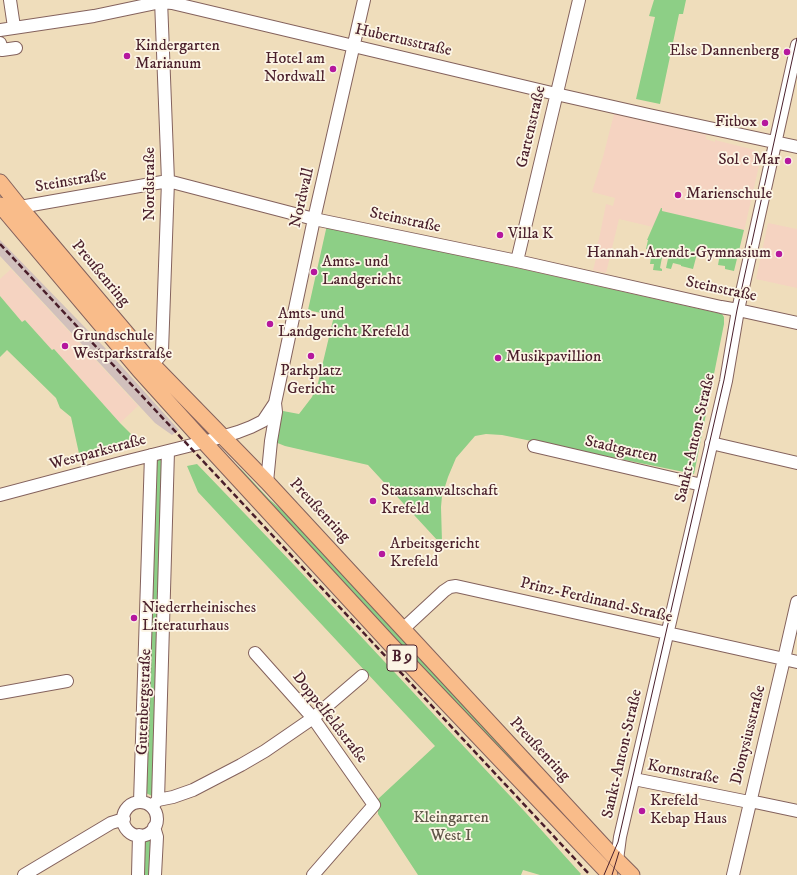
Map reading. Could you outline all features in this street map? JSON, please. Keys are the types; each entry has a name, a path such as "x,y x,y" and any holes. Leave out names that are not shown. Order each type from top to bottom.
{"main road":[{"name":"Preußenring","path":"0,182 9,208 139,370 391,646 610,868"},
{"name":"Preußenring","path":"9,208 153,364 267,482 402,629 610,868"},
{"name":"B 9","path":"610,868 632,875"}],"street":[{"path":"10,0 14,27"},
{"name":"Nordwall","path":"267,482 270,441 276,412 275,403 314,219 364,0"},
{"name":"Gartenstraße","path":"517,261 579,0"},
{"name":"Hubertusstraße","path":"0,30 94,16 161,1 354,45 556,94 797,147"},
{"name":"Nordstraße","path":"153,364 159,357 162,350 168,181 161,1"},
{"path":"0,43 2,50 16,48"},
{"name":"Sankt-Anton-Straße","path":"610,868 620,837 634,779 726,381 738,310 797,45"},
{"name":"Steinstraße","path":"9,208 168,181 314,219 517,261 797,323"},
{"name":"Nordwall","path":"204,442 251,428 263,421 275,403"},
{"name":"Westparkstraße","path":"0,495 204,442"},
{"path":"711,443 797,463"},
{"name":"Stadtgarten","path":"534,446 702,484"},
{"name":"Gutenbergstraße","path":"150,803 168,451"},
{"name":"Gutenbergstraße","path":"150,803 151,455"},
{"name":"Prinz-Ferdinand-Straße","path":"402,629 450,586 456,586 797,662"},
{"name":"Dionysiusstraße","path":"733,875 797,602"},
{"name":"Doppelfeldstraße","path":"255,653 313,718 374,805 313,875"},
{"path":"150,803 157,815 157,821 154,827 148,833 139,835 129,831 126,827 124,819 125,813 129,806 136,802 150,803 193,790 241,766 265,752 313,718 362,676"},
{"path":"0,693 67,681"},
{"name":"Kornstraße","path":"634,779 797,811"},
{"path":"24,875 111,823 124,819"},
{"path":"154,827 157,837 155,875"},
{"path":"138,875 139,835"}],"shaded area":[{"name":"Marienschule","path":"614,114 655,124 656,122 706,135 706,139 715,142 715,140 755,150 754,156 761,157 738,257 647,240 653,227 619,219 606,273 593,270 598,251 595,250 599,239 606,204 613,206 615,198 592,192"},
{"name":"Hannah-Arendt-Gymnasium","path":"768,223 797,229 797,288 756,279"},
{"path":"0,240 107,350 179,430 172,435 155,423 0,256"},
{"name":"Grundschule Westparkstraße","path":"11,269 138,406 120,423 54,349 52,351 25,320 22,322 0,296 0,279"}],"green space":[{"path":"654,0 686,0 683,14 679,14 660,104 636,99 655,17 649,16"},
{"path":"661,208 662,211 744,230 734,271 725,269 725,266 718,265 720,254 698,250 693,269 673,263 671,269 666,268 669,254 663,252 660,268 662,271 653,270 654,264 650,264 652,250 646,249 647,240"},
{"path":"327,225 722,314 724,317 724,324 694,474 502,435 486,434 475,436 456,458 442,496 442,542 438,541 368,465 285,446 275,442 283,411 299,414 312,397 318,383 334,316 308,310"},
{"path":"0,296 22,322 25,320 52,350 54,349 120,423 140,443 80,458 71,417 60,408 56,398 7,350 0,357"},
{"path":"166,457 152,796 146,793 156,459"},
{"path":"231,460 269,499 284,512 599,848 596,852 227,461"},
{"name":"Kleingarten West I","path":"197,464 296,567 526,813 581,874 580,875 540,875 523,870 521,875 418,875 378,814 378,799 435,746 198,492 187,466"},
{"path":"143,839 152,839 156,875 141,875"}],"tram line":[{"path":"604,875 618,842 724,380 737,310 797,38"},
{"path":"612,875 619,852"}],"railway":[{"path":"0,244 590,875"}],"place":[{"name":"Else Dannenberg","path":"787,52"},
{"name":"Kindergarten Marianum","path":"127,56"},
{"name":"Hotel am Nordwall","path":"333,69"},
{"name":"Fitbox","path":"765,123"},
{"name":"Sol e Mar","path":"788,161"},
{"name":"Marienschule","path":"678,195"},
{"name":"Villa K","path":"500,235"},
{"name":"Hannah-Arendt-Gymnasium","path":"779,254"},
{"name":"Amts- und Landgericht","path":"314,272"},
{"name":"Amts- und Landgericht Krefeld","path":"270,324"},
{"name":"Grundschule Westparkstraße","path":"65,346"},
{"name":"Parkplatz Gericht","path":"311,356"},
{"name":"Musikpavillion","path":"498,358"},
{"name":"Staatsanwaltschaft Krefeld","path":"373,501"},
{"name":"Arbeitsgericht Krefeld","path":"382,554"},
{"name":"Niederrheinisches Literaturhaus","path":"134,618"},
{"name":"Krefeld Kebap Haus","path":"642,811"}]}
